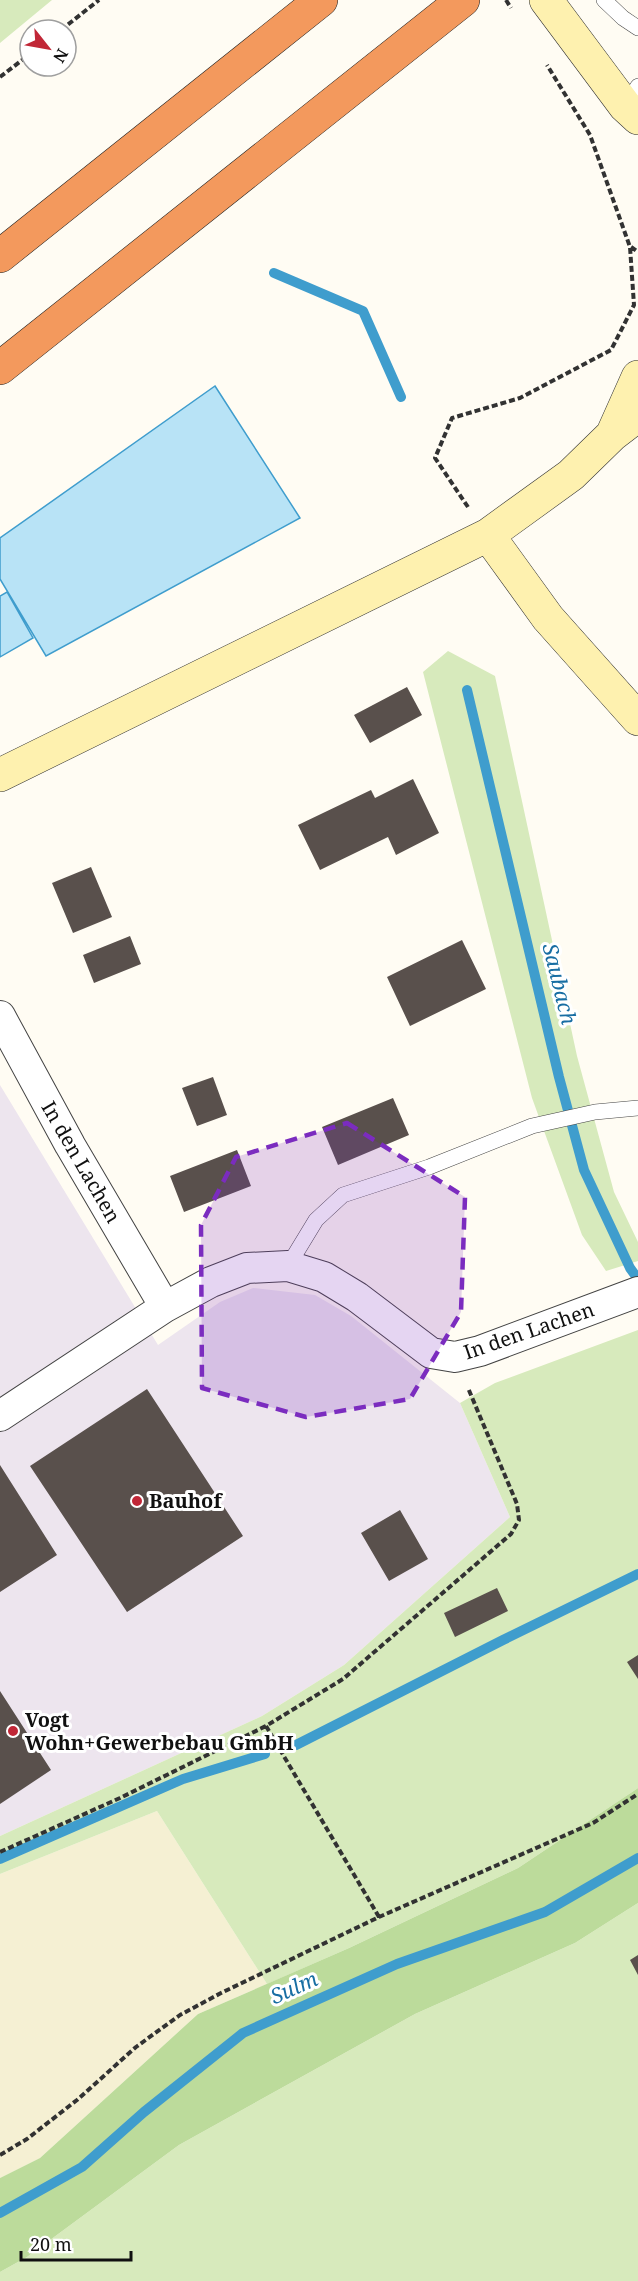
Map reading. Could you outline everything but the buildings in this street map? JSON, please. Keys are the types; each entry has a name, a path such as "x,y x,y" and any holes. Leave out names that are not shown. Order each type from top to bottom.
{"highway":[{"path":"0,256 321,0"},
{"path":"0,368 463,0"}],"street":[{"path":"546,0 633,103 638,141"},
{"path":"612,435 638,377"},
{"path":"0,775 488,535 572,475 612,435 638,415"},
{"path":"488,535 548,618 637,716"},
{"name":"In den Lachen","path":"0,1016 70,1145 165,1307"},
{"name":"In den Lachen","path":"0,1416 165,1307 211,1282 247,1268 288,1266 324,1277 357,1297 431,1353 455,1356 480,1350 624,1297"}],"lane":[{"path":"604,0 623,18 638,28"},
{"path":"288,1266 316,1220 343,1195 429,1167 532,1126 595,1112 638,1108"}],"path":[{"path":"76,18 99,0"},
{"path":"506,0 512,10"},
{"path":"488,535 435,458 452,418 520,398 611,350 634,305 630,247 590,135 542,58"},
{"path":"0,77 18,63"},
{"path":"630,247 638,244"},
{"path":"630,247 638,252"},
{"path":"0,1852 120,1798 266,1726 343,1679 511,1534 519,1520 517,1504 455,1356"},
{"path":"266,1726 379,1917"},
{"path":"0,2155 27,2139 136,2047 180,2015 379,1917 593,1823 638,1794"}],"highlighted area":[{"path":"347,1123 465,1197 461,1312 410,1399 306,1417 202,1388 201,1225 236,1157"}],"shaded area":[{"path":"0,1085 158,1345 220,1302 253,1288 315,1295 351,1316 460,1403 510,1517 344,1665 262,1716 0,1836"},
{"path":"157,1811 267,1984 198,2014 40,2158 0,2178 0,1874"}],"green space":[{"path":"0,0 52,0 30,18 18,18 18,28 0,43"},
{"path":"448,651 495,676 577,1056 614,1192 638,1242 638,1261 606,1271 582,1235 532,1098 423,672"},
{"path":"638,1330 638,1788 518,1868 267,1984 157,1811 0,1874 0,1836 262,1716 344,1665 510,1517 460,1403 495,1383"},
{"path":"638,1788 638,1903 575,1943 415,2014 179,2145 27,2257 0,2272 0,2178 40,2158 198,2014 349,1948 518,1868"},
{"path":"638,1903 638,2281 0,2281 0,2272 27,2257 179,2145 415,2014 575,1943"}],"water":[{"path":"215,386 300,518 46,656 0,579 0,538"},
{"path":"7,592 33,638 0,657 0,596"}],"waterway":[{"name":"Saubach","path":"274,273 363,311 401,397"},
{"name":"Saubach","path":"467,690 559,1077 584,1170 630,1268 638,1279"},
{"path":"296,1745 638,1574"},
{"path":"0,1859 183,1779 265,1754"},
{"name":"Sulm","path":"0,2213 82,2167 144,2112 243,2033 397,1964 545,1912 638,1858"}],"place":[{"name":"Bauhof","path":"137,1501"},
{"name":"Vogt Wohn+Gewerbebau GmbH","path":"13,1731"}]}
